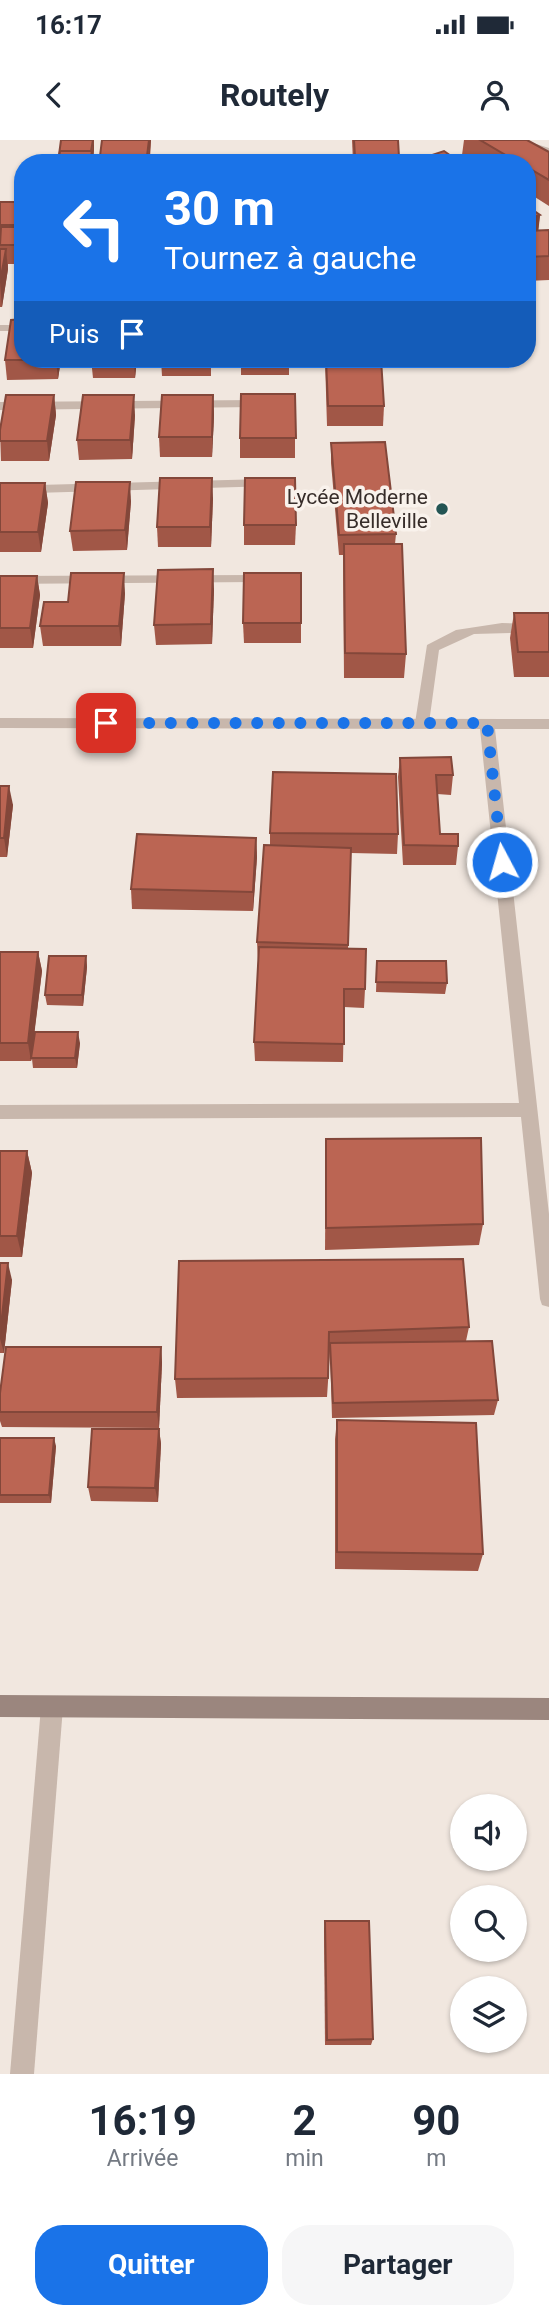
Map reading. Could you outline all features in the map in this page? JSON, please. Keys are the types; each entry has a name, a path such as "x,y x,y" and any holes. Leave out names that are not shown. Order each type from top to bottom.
{"street":[{"path":"512,140 549,151"},
{"path":"0,406 269,404"},
{"path":"0,490 275,483"},
{"path":"0,580 281,579"},
{"path":"422,723 432,648 450,636 469,629 549,628"},
{"path":"0,723 549,724"},
{"path":"487,723 549,1299"},
{"path":"0,1112 528,1110"},
{"path":"0,1706 549,1709"},
{"path":"22,2074 52,1707"}],"building":[{"path":"61,140 93,140 91,151 60,151 59,154"},
{"path":"102,140 149,140 147,154 100,154"},
{"path":"354,140 398,140 399,154 355,154"},
{"path":"480,140 527,140 549,152 549,180 536,172 536,154 504,154"},
{"path":"60,151 92,151 92,154 60,154"},
{"path":"0,202 14,202 14,225 0,225"},
{"path":"1,227 14,227 14,245 0,245"},
{"path":"549,230 549,256 536,257 536,231"},
{"path":"0,249 6,249 0,282"},
{"path":"11,320 14,320 14,360 5,360"},
{"path":"326,368 382,368 384,406 328,406"},
{"path":"241,394 295,394 296,438 240,438"},
{"path":"6,395 54,395 47,441 0,441"},
{"path":"83,395 134,395 130,440 77,440"},
{"path":"162,395 213,395 212,437 159,437"},
{"path":"385,442 396,534 339,535 331,443"},
{"path":"160,478 212,478 210,527 157,527"},
{"path":"245,478 295,478 296,525 244,525"},
{"path":"76,482 130,482 125,530 70,531"},
{"path":"0,483 45,483 38,532 0,532"},
{"path":"344,544 402,544 406,654 345,653"},
{"path":"213,569 211,624 154,625 158,570"},
{"path":"71,573 124,573 119,626 40,626 44,602 68,602"},
{"path":"244,573 301,573 301,623 243,623"},
{"path":"0,576 37,576 30,628 0,628"},
{"path":"514,613 549,613 549,652 518,652"},
{"path":"451,757 453,775 436,775 440,834 458,834 458,846 404,845 400,758"},
{"path":"273,772 396,774 398,834 270,833"},
{"path":"0,786 9,786 4,838 0,838"},
{"path":"137,834 256,838 253,892 131,889"},
{"path":"264,845 351,848 348,945 257,942"},
{"path":"259,947 366,949 365,989 344,989 344,1044 254,1042"},
{"path":"0,952 38,952 28,1043 0,1043"},
{"path":"49,956 86,956 82,995 45,995"},
{"path":"377,961 446,961 447,983 376,982"},
{"path":"35,1032 78,1032 75,1058 31,1058"},
{"path":"481,1138 483,1224 326,1228 326,1139"},
{"path":"0,1151 27,1151 17,1236 0,1236"},
{"path":"463,1259 469,1327 329,1332 328,1378 175,1379 179,1261"},
{"path":"0,1263 8,1263 0,1334"},
{"path":"492,1341 498,1400 333,1403 330,1343"},
{"path":"6,1347 161,1347 157,1412 0,1412"},
{"path":"337,1420 476,1423 483,1554 337,1552"},
{"path":"92,1429 159,1429 155,1488 88,1487"},
{"path":"0,1438 54,1438 49,1495 0,1495"},
{"path":"325,1921 369,1921 373,2039 327,2040"}],"place":[{"name":"Lycée Moderne Belleville","path":"442,509"}],"route":[{"path":"106,723 487,723 502,862"}]}
